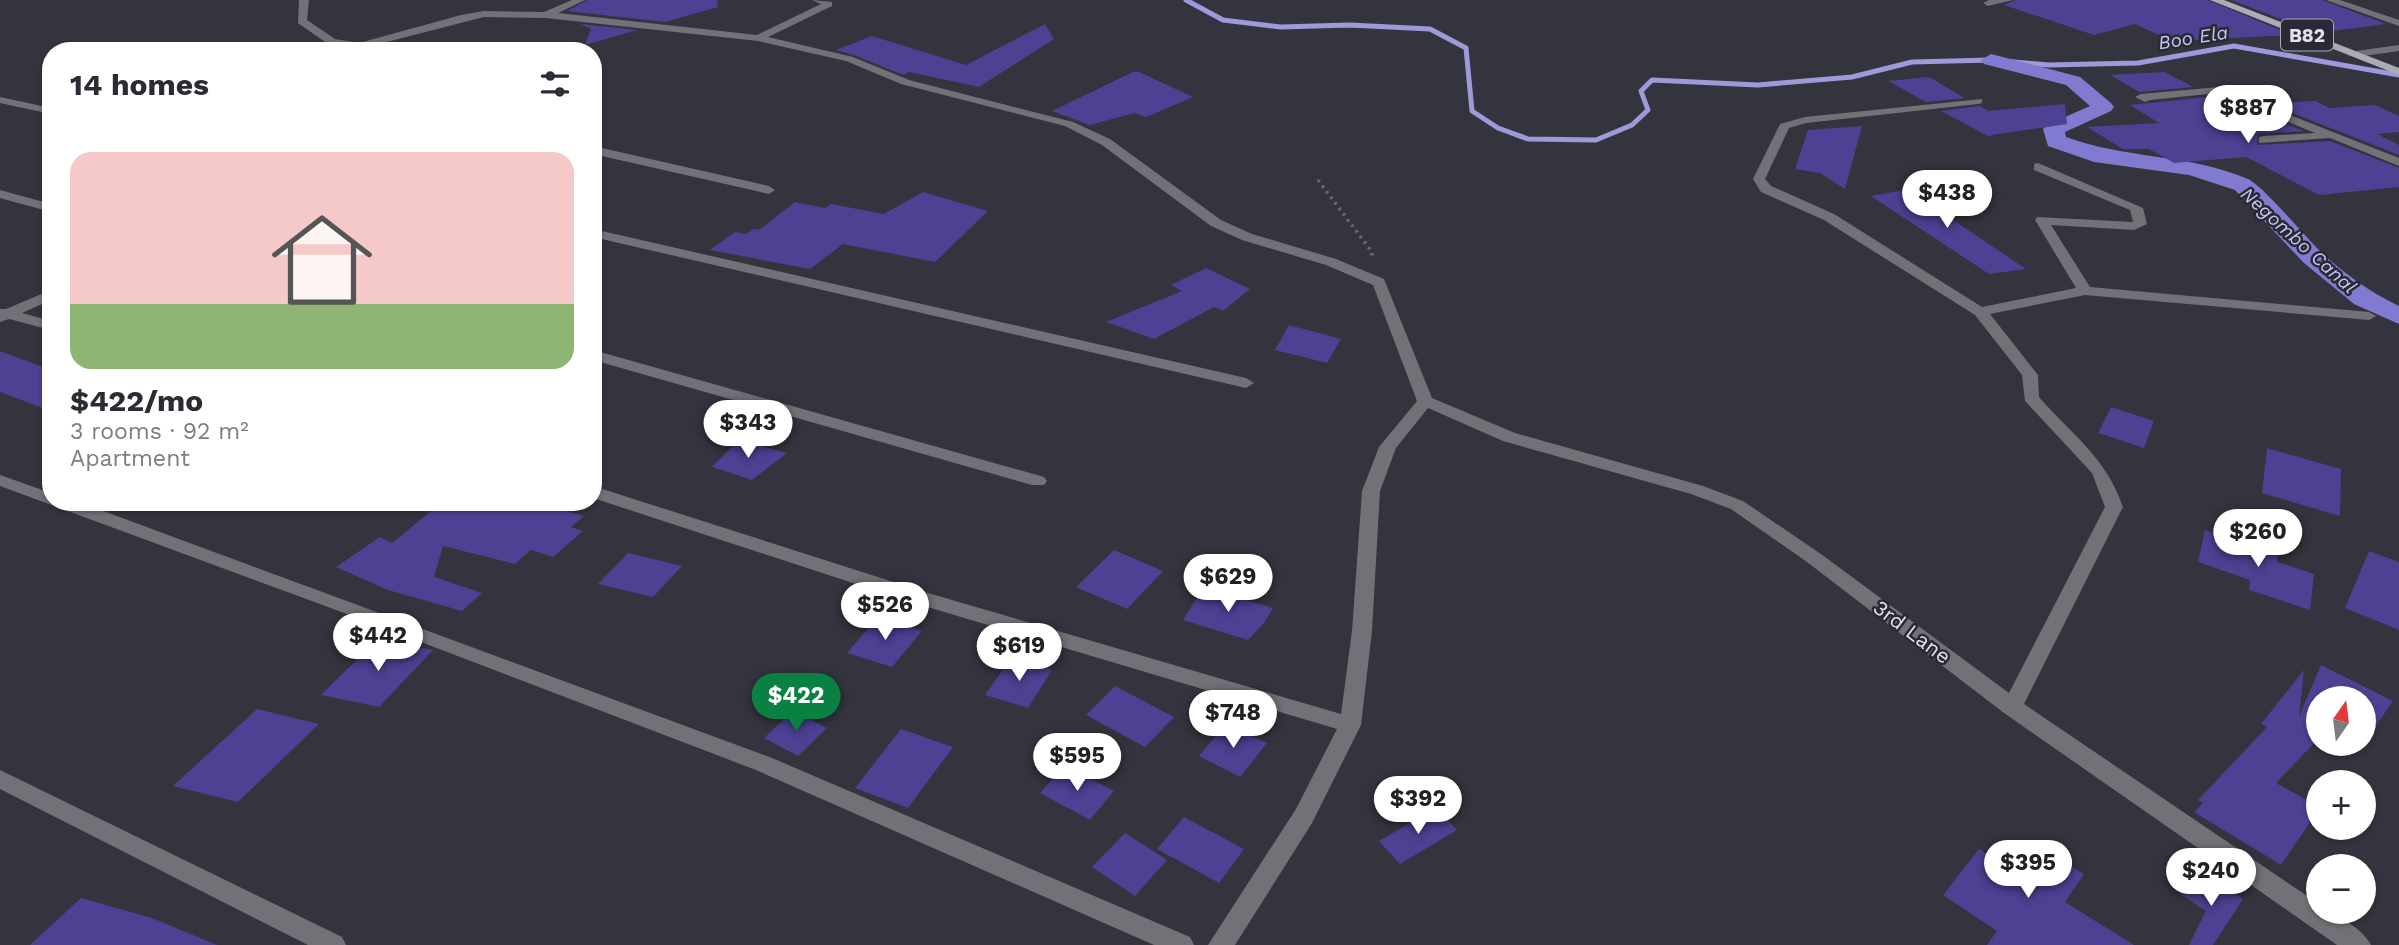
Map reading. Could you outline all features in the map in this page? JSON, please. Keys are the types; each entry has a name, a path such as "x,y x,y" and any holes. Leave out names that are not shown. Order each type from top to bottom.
{"main road":[{"name":"B82","path":"2215,0 2399,72"}],"street":[{"path":"304,0 302,20 332,42"},
{"path":"546,15 580,0"},
{"path":"758,38 829,4 817,0"},
{"path":"1988,4 2008,0"},
{"path":"2331,0 2399,23"},
{"path":"379,42 441,22 484,15 546,15 758,38 849,59 905,82 1069,124 1106,142 1216,223 1247,237 1331,262 1379,282 1425,401 1388,447 1371,491 1362,631 1350,725 1304,816 1221,945"},
{"path":"2356,54 2399,48"},
{"path":"2145,99 2141,97 2219,90 2399,162"},
{"path":"0,100 42,109"},
{"path":"1978,101 1805,120 1784,126 1759,179 1766,189 1829,217 1980,312 2030,375 2031,397 2039,408 2088,455 2109,486 2114,507 2012,707"},
{"path":"2263,140 2333,134"},
{"path":"602,152 769,190"},
{"path":"2039,167 2136,208 2140,224 2134,226 2042,219 2085,291"},
{"path":"0,194 42,206"},
{"path":"602,235 1246,383"},
{"path":"1980,312 2085,291 2369,316"},
{"path":"3,315 42,298"},
{"path":"3,315 42,324"},
{"path":"602,358 1038,481"},
{"name":"3rd Lane","path":"1425,401 1508,437 1698,490 1737,505 1814,558 2012,707 2358,945"},
{"path":"0,480 42,496"},
{"path":"602,495 921,598 1350,725"},
{"path":"86,511 373,615 764,764 1181,945"},
{"path":"0,779 333,945"}],"path":[{"path":"1318,180 1372,252 1372,262"}],"building":[{"path":"587,0 717,0 718,7 665,22 567,11"},
{"path":"2016,0 2208,0 2292,35 2171,41 2135,24 2094,35 2004,5"},
{"path":"2231,0 2322,0 2386,24 2317,33"},
{"path":"581,24 637,30 595,42 586,42 591,29"},
{"path":"1045,24 1054,39 979,87 909,72 903,75 836,50 872,36 966,65"},
{"path":"1133,72 1139,72 1193,97 1146,117 1134,113 1090,125 1052,111"},
{"path":"2165,72 2193,87 2139,92 2110,75"},
{"path":"1929,77 1965,98 1926,102 1888,81"},
{"path":"2218,96 2303,131 2258,134 2257,145 2330,141 2399,168 2399,187 2319,195 2246,157 2174,163 2149,149 2123,149 2087,127 2159,123 2130,105"},
{"path":"2316,101 2329,108 2375,105 2399,116 2399,132 2377,134 2399,145 2399,155 2267,103"},
{"path":"2065,104 2067,124 1990,137 1941,111 1980,106 1988,111"},
{"path":"1862,126 1845,189 1820,173 1795,169 1808,130"},
{"path":"1914,188 1951,210 1941,212 2026,269 1989,274 1871,196"},
{"path":"923,192 988,211 935,262 843,244 810,269 710,250 735,232 746,234 753,229 759,230 795,202 825,208 831,204 884,214"},
{"path":"1206,268 1250,289 1223,311 1214,307 1154,339 1106,322 1182,291 1171,285"},
{"path":"1289,325 1341,339 1327,363 1275,350"},
{"path":"0,351 42,367 42,408 0,392"},
{"path":"2111,407 2154,421 2144,448 2098,433"},
{"path":"739,440 787,453 752,480 712,467"},
{"path":"2267,448 2341,469 2340,516 2262,493"},
{"path":"431,511 566,511 584,516 571,527 583,531 553,557 531,550 515,564 443,546 434,577 482,593 462,611 388,590 336,567 380,537 392,543"},
{"path":"2205,530 2278,554 2277,562 2314,574 2310,610 2249,590 2250,580 2198,562"},
{"path":"1114,550 1163,571 1127,609 1076,587"},
{"path":"2369,551 2399,562 2399,630 2345,608"},
{"path":"628,553 682,566 653,597 598,584"},
{"path":"1203,588 1273,608 1264,623 1248,640 1183,620"},
{"path":"878,617 922,631 892,667 847,653"},
{"path":"378,639 433,650 379,707 321,695"},
{"path":"1011,658 1052,670 1028,708 985,695"},
{"path":"2321,665 2363,686 2312,686"},
{"path":"2304,670 2299,717 2306,700 2306,752 2276,783 2306,800 2306,828 2281,865 2194,812 2203,803 2198,800 2267,727 2261,724"},
{"path":"1115,686 1174,717 1145,747 1086,715"},
{"path":"2376,692 2393,701 2376,726"},
{"path":"257,709 319,724 238,802 173,786"},
{"path":"793,711 827,728 798,756 764,738"},
{"path":"1226,724 1267,743 1240,777 1199,756"},
{"path":"901,729 953,747 908,808 855,788"},
{"path":"1064,766 1114,791 1090,820 1040,793"},
{"path":"1435,808 1457,830 1400,864 1379,841"},
{"path":"1184,817 1244,849 1219,883 1157,849"},
{"path":"1125,833 1167,860 1135,896 1092,867"},
{"path":"2025,839 2084,874 2065,902 2134,945 1987,945 1997,931 1943,895 1979,849 2006,866"},
{"path":"2197,872 2243,899 2213,945 2189,945 2206,911 2180,894"},
{"path":"81,898 152,918 217,945 30,945"}],"waterway":[{"name":"Boo Ela","path":"1186,0 1223,20 1281,27 1350,25 1430,29 1466,48 1472,111 1498,128 1528,139 1596,140 1632,125 1648,110 1641,91 1652,80 1758,85 1852,77 1912,62 1991,60 2049,65 2138,63 2234,46 2399,75"},
{"name":"Negombo Canal","path":"1991,60 2073,81 2104,107 2054,129 2056,141 2094,155 2192,169 2243,185 2313,258 2363,298 2399,316"}]}
